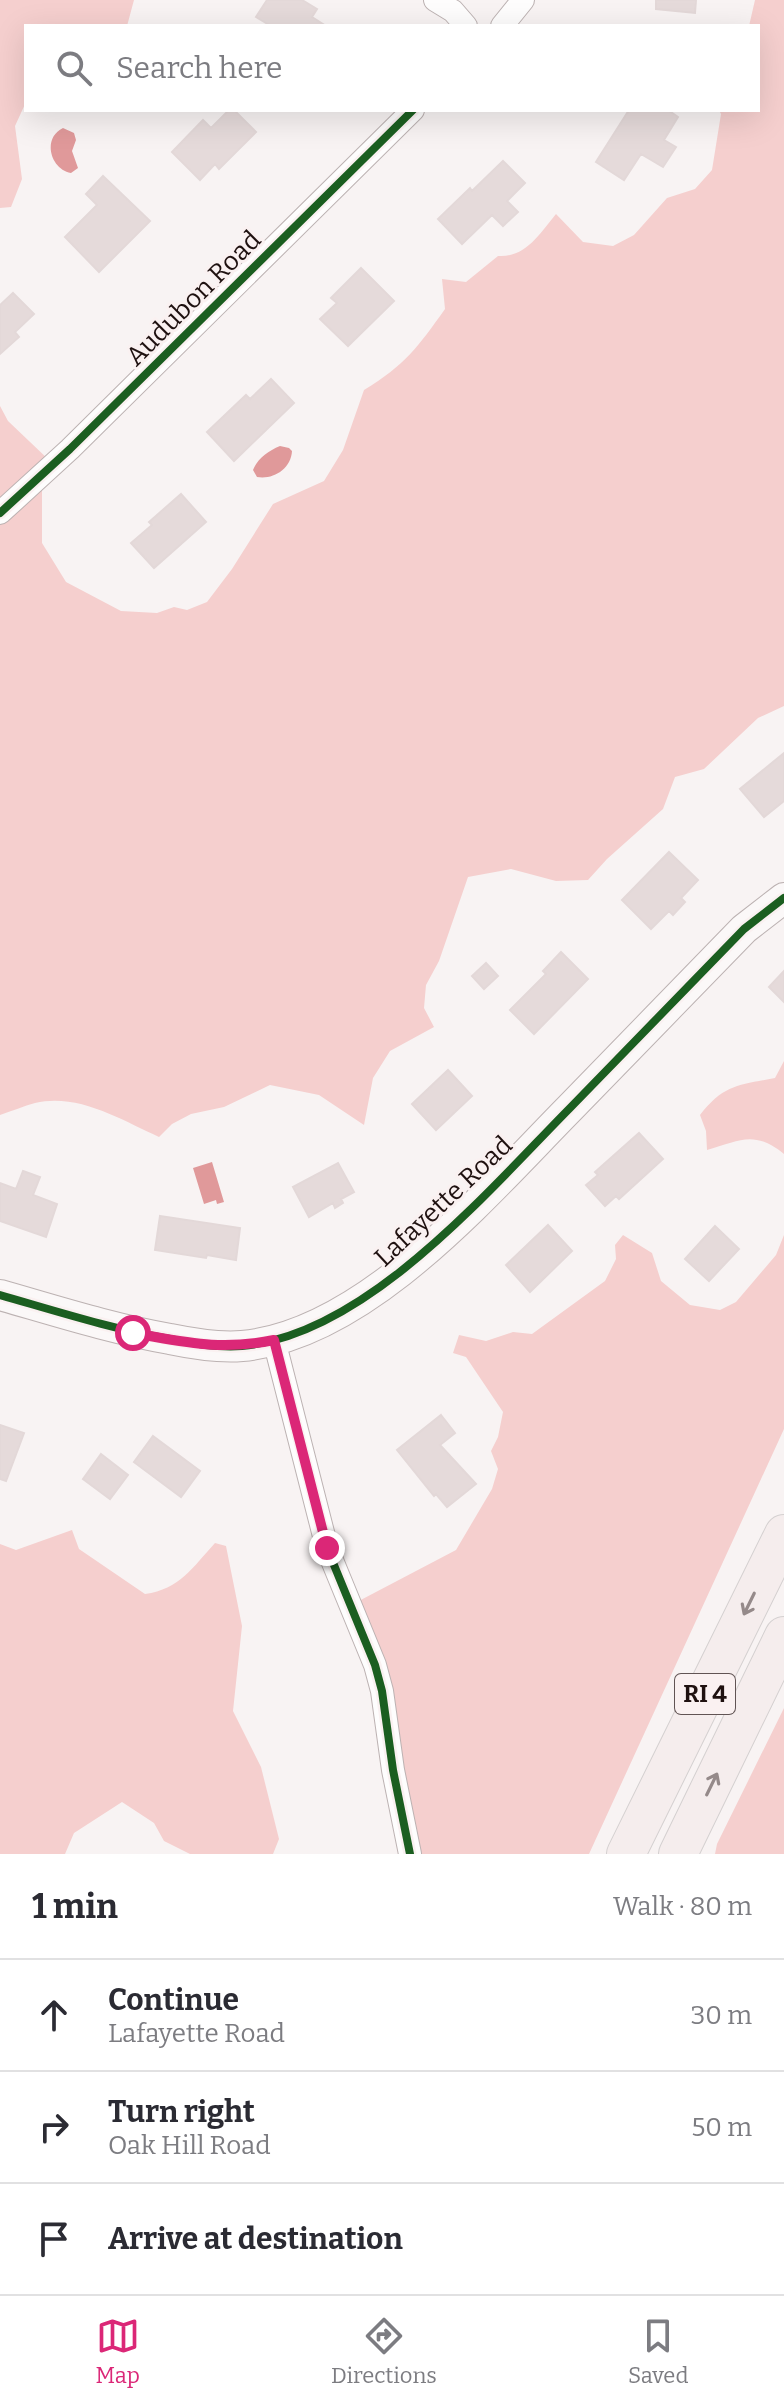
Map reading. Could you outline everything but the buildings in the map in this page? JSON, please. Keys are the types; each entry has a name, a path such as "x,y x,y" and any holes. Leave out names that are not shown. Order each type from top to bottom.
{"highway":[{"name":"RI 4","path":"626,1854 784,1534"},
{"name":"RI 4","path":"678,1854 784,1636"}],"street":[{"path":"435,0 453,11 464,24"},
{"path":"504,24 523,0"},
{"name":"Audubon Road","path":"0,513 70,449 411,112"},
{"name":"Lafayette Road","path":"0,1295 133,1333 207,1346 243,1346 274,1340 332,1318 416,1260 502,1177 744,929 784,898"},
{"path":"274,1340 327,1548 375,1665 382,1691 393,1770 410,1854"}],"shaded area":[{"path":"0,0 134,0 128,24 24,24 24,106 15,126 22,179 11,207 0,208"},
{"path":"755,0 784,0 784,706 758,718 704,769 675,777 663,809 588,880 556,881 511,869 468,877 439,961 426,985 424,1008 434,1027 390,1051 373,1078 364,1125 319,1095 270,1085 224,1107 191,1114 172,1124 159,1137 115,1116 68,1102 35,1103 0,1115 0,406 8,421 50,461 34,483 42,491 42,543 66,582 121,611 157,613 174,607 187,610 207,602 273,504 324,481 343,450 364,390 410,354 445,309 442,279 466,282 498,256 517,253 538,236 556,214 583,242 613,246 634,235 667,198 695,189 712,170 720,112 760,112 760,24 749,24"},
{"path":"63,128 74,133 76,140 72,151 78,168 71,173 58,166 51,153 52,139"},
{"path":"280,446 292,451 285,468 275,475 257,477 253,470 258,462"},
{"path":"784,1061 784,1154 764,1142 747,1139 707,1150 706,1131 700,1115 717,1097 733,1088 775,1078"},
{"path":"212,1162 224,1202 217,1204 216,1200 204,1204 193,1168"},
{"path":"623,1235 652,1253 661,1281 690,1305 720,1310 736,1302 776,1255 784,1235 784,1429 589,1854 411,1854 355,1603 456,1550 492,1489 498,1469 491,1451 498,1437 503,1412 466,1357 453,1353 459,1335 486,1341 513,1332 532,1334 605,1281 616,1259 615,1245"},
{"path":"72,1530 79,1549 145,1594 176,1582 215,1543 226,1546 242,1626 233,1711 261,1767 279,1839 273,1854 190,1854 164,1841 154,1823 122,1802 74,1833 65,1854 0,1854 0,1544 16,1550"},
{"path":"784,1708 784,1854 715,1854 717,1844"}],"cycle path":[{"path":"0,513 70,449 411,112"},
{"path":"0,1295 127,1330 215,1346 242,1346 288,1336 334,1316 378,1288 462,1217 744,929 784,898"},
{"path":"274,1340 327,1548 375,1665 382,1691 393,1770 410,1854"}],"route":[{"path":"133,1333 207,1346 243,1346 274,1340 327,1548"}]}
